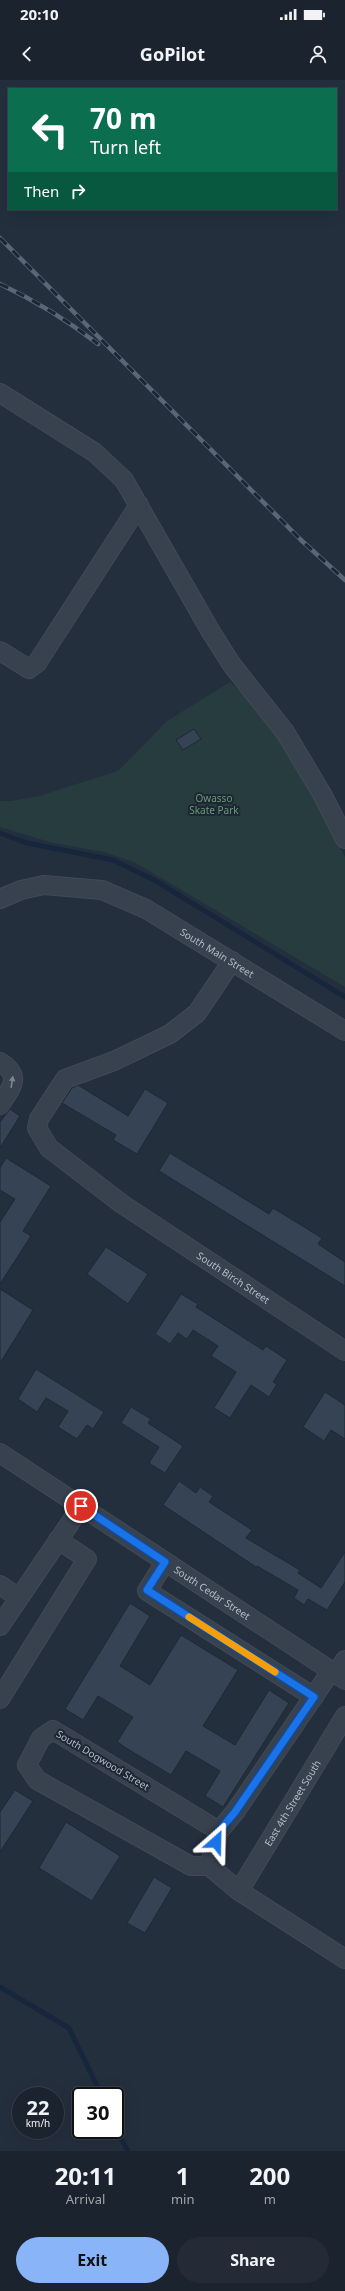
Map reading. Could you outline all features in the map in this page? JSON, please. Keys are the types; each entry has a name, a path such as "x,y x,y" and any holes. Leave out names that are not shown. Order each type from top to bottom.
{"street":[{"path":"0,393 94,452 124,480 210,632 232,665 285,732 322,794 345,839"},
{"path":"0,651 29,669 37,663 139,505"},
{"name":"South Main Street","path":"0,899 21,890 44,885 84,887 102,890 126,899 232,961 345,1031"},
{"name":"South Birch Street","path":"232,961 197,1013 170,1034 114,1061 65,1079 39,1119 37,1128 49,1148 122,1204 345,1351"},
{"path":"0,1062 8,1067 14,1079 12,1087 0,1105"},
{"name":"South Cedar Street","path":"0,1453 165,1562 339,1671"},
{"path":"0,1626 18,1597 81,1506"},
{"path":"0,1699 87,1559 58,1540"},
{"path":"165,1562 147,1590 314,1697"},
{"path":"0,1585 18,1597"},
{"path":"339,1671 314,1697 235,1812 219,1831 209,1866 239,1891 343,1952"},
{"name":"East 4th Street South","path":"239,1891 345,1716"},
{"name":"South Dogwood Street","path":"209,1866 191,1866 37,1780 26,1765 41,1738 53,1730 219,1831"}],"green space":[{"name":"Owasso Skate Park","path":"230,682 250,700 277,736 313,792 345,857 345,987 136,863 104,852 53,843 0,827 0,801 11,801 39,796 118,771 167,721"}],"building":[{"path":"194,729 201,739 183,750 176,740"},
{"path":"78,1085 128,1116 145,1089 168,1103 137,1154 113,1140 116,1135 62,1103 72,1088"},
{"path":"10,1109 20,1116 0,1148 0,1122"},
{"path":"170,1153 269,1214 273,1208 322,1238 318,1244 345,1262 345,1286 159,1171"},
{"path":"6,1158 51,1186 23,1231 31,1236 0,1284 0,1222 15,1199 0,1190 0,1168"},
{"path":"106,1247 148,1274 128,1304 87,1274"},
{"path":"0,1289 33,1310 0,1363"},
{"path":"181,1294 198,1304 196,1307 263,1350 266,1346 287,1360 273,1382 277,1384 269,1397 251,1385 230,1418 214,1408 236,1372 211,1356 218,1346 193,1330 187,1339 178,1333 170,1344 155,1334"},
{"path":"36,1369 104,1412 93,1429 87,1425 77,1439 58,1427 68,1411 46,1398 37,1412 18,1399"},
{"path":"325,1392 345,1405 345,1439 331,1430 324,1441 303,1427"},
{"path":"131,1407 151,1419 148,1423 183,1446 165,1473 149,1463 159,1447 121,1423"},
{"path":"179,1481 196,1493 200,1487 213,1496 209,1502 252,1530 246,1538 300,1570 298,1573 321,1588 345,1552 345,1582 327,1610 308,1599 304,1605 294,1598 298,1590 257,1566 256,1567 163,1505"},
{"path":"130,1603 150,1616 120,1666 150,1685 181,1635 238,1670 203,1726 235,1745 269,1690 289,1703 223,1807 205,1796 220,1771 186,1751 171,1775 117,1742 133,1717 98,1696 83,1720 65,1709"},
{"path":"15,1790 33,1801 0,1852 0,1812"},
{"path":"66,1822 120,1856 92,1901 39,1868"},
{"path":"154,1877 172,1888 145,1933 127,1923"}],"waterway":[{"path":"0,833 27,843 113,860 156,881 345,997"},
{"path":"0,1987 69,2028 98,2087"},
{"path":"122,2139 128,2151"}],"railway":[{"path":"0,238 301,540 345,580"},
{"path":"0,284 51,311 98,344"}],"slow traffic":[{"path":"189,1617 275,1672"}],"route":[{"path":"81,1506 165,1562 147,1590 314,1697 235,1812 219,1831 216,1842"}]}
